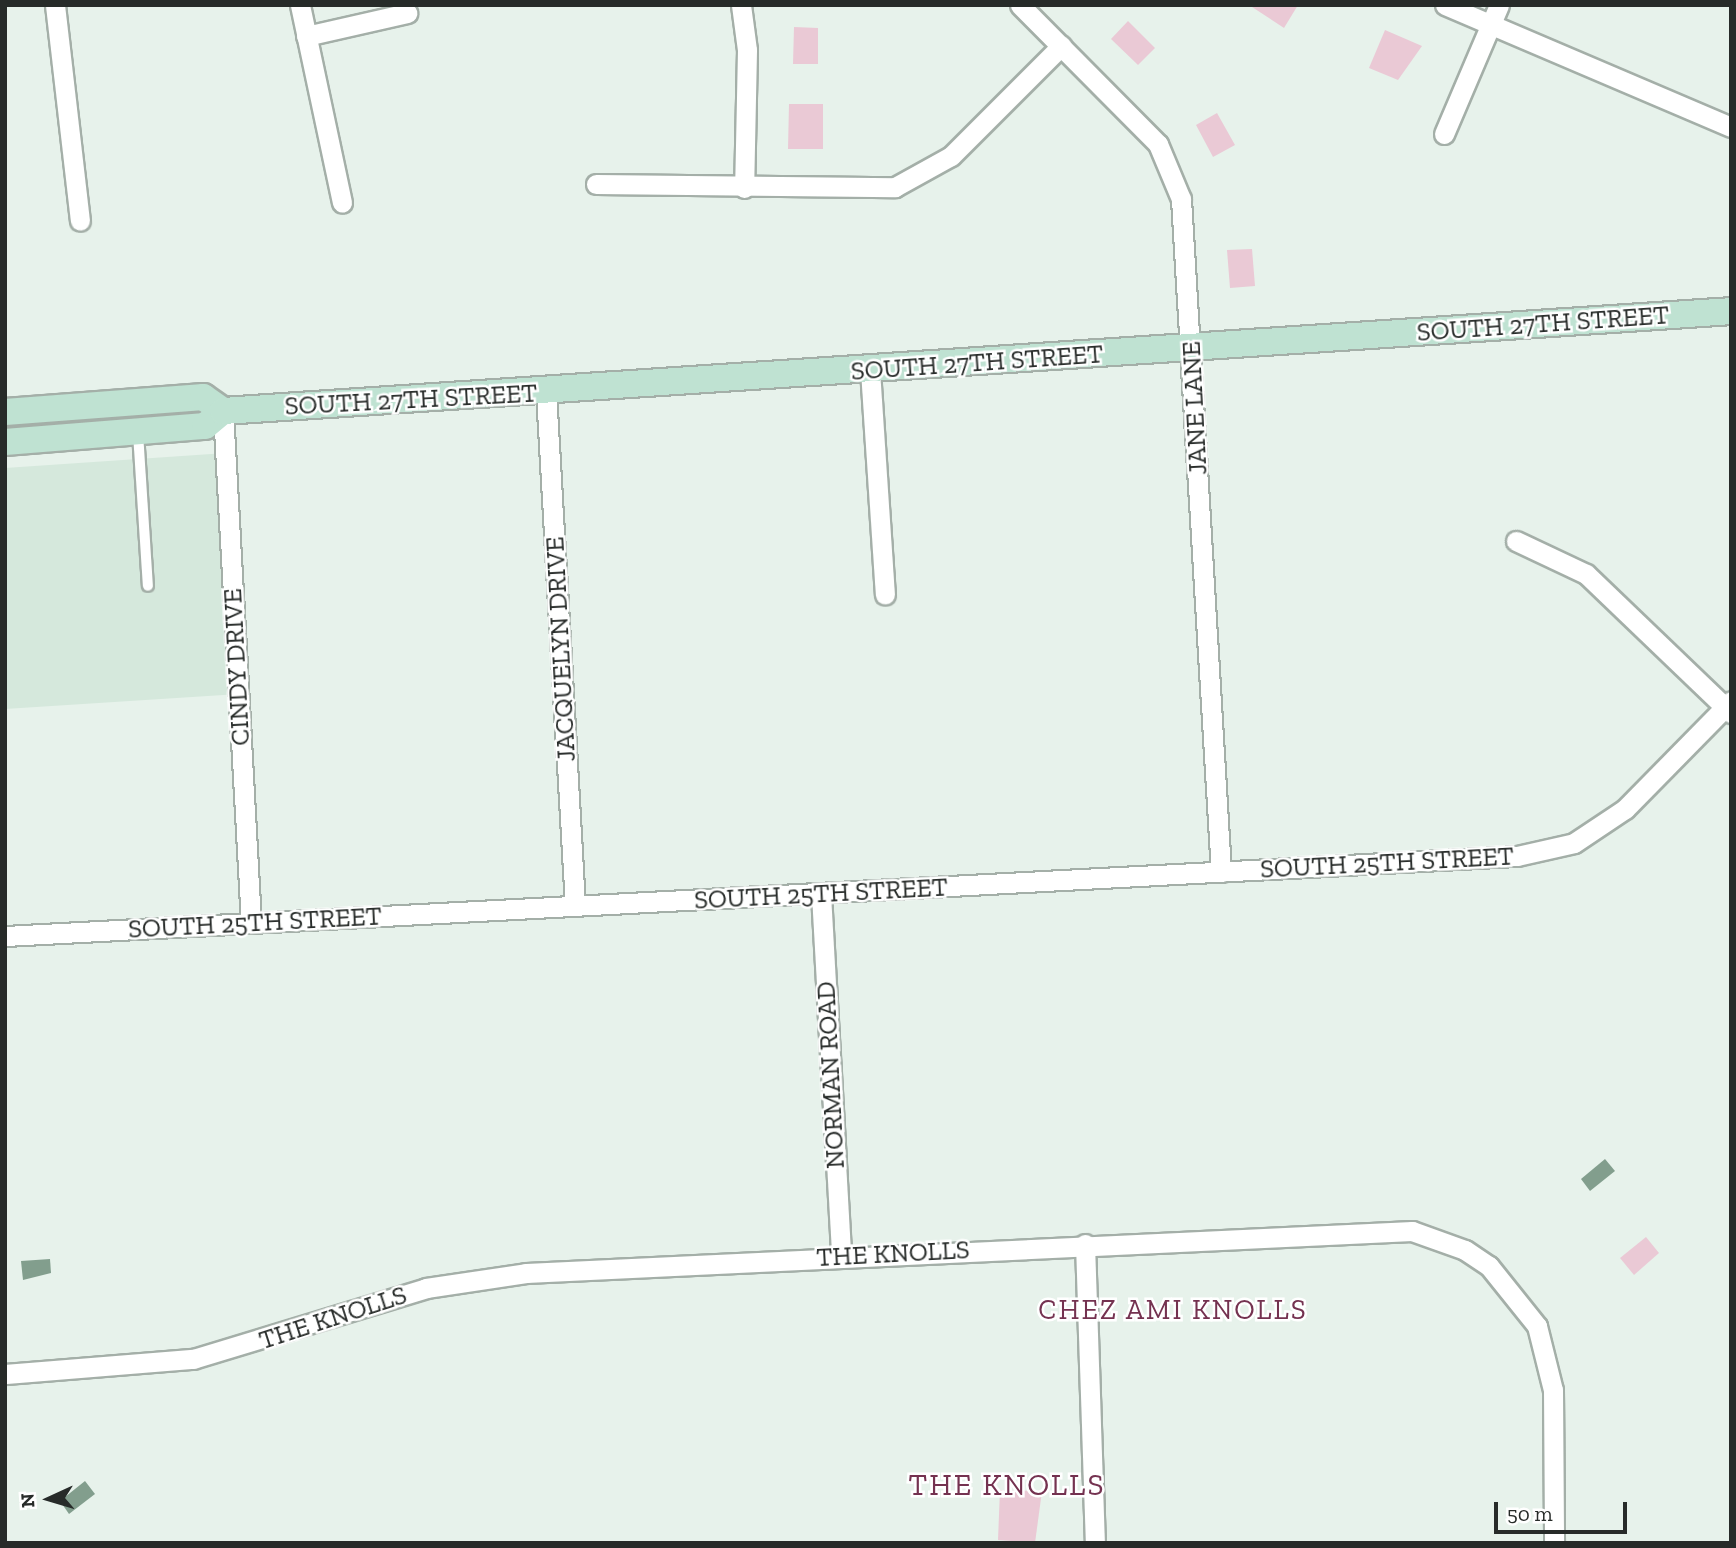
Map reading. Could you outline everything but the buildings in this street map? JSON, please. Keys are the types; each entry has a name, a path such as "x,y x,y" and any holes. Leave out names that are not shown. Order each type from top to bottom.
{"main road":[{"name":"SOUTH 27TH STREET","path":"5,442 205,426 223,411 546,392 1731,311"},
{"name":"SOUTH 27TH STREET","path":"5,412 203,397 223,411"}],"street":[{"path":"55,5 80,221"},
{"path":"300,5 342,203"},
{"path":"741,5 747,50 744,188"},
{"name":"JANE LANE","path":"1020,5 1158,144 1176,178 1191,348 1220,872"},
{"path":"1444,5 1731,127"},
{"path":"1444,134 1499,5"},
{"path":"306,36 407,13"},
{"path":"596,184 873,191 915,180 951,156 1061,46"},
{"path":"870,370 885,595"},
{"name":"JACQUELYN DRIVE","path":"546,392 575,906"},
{"name":"CINDY DRIVE","path":"223,411 251,923"},
{"path":"1516,541 1586,574 1729,707"},
{"name":"SOUTH 25TH STREET","path":"5,936 1517,856 1574,843 1625,809 1729,707"},
{"name":"NORMAN ROAD","path":"821,894 841,1257"},
{"name":"THE KNOLLS","path":"5,1374 193,1359 371,1303 476,1279 1384,1229 1465,1250 1506,1281 1544,1344 1553,1390 1553,1543"},
{"path":"1085,1244 1095,1543"}],"lane":[{"path":"138,432 148,586"}],"shaded area":[{"path":"226,453 239,694 5,709 5,468"},
{"path":"1605,1159 1615,1171 1590,1191 1581,1179"},
{"path":"50,1259 51,1273 23,1280 21,1261"},
{"path":"85,1481 95,1494 69,1514 60,1501"}],"district":[{"name":"CHEZ AMI KNOLLS","path":"1173,1310"},
{"name":"THE KNOLLS","path":"1007,1485"}]}
